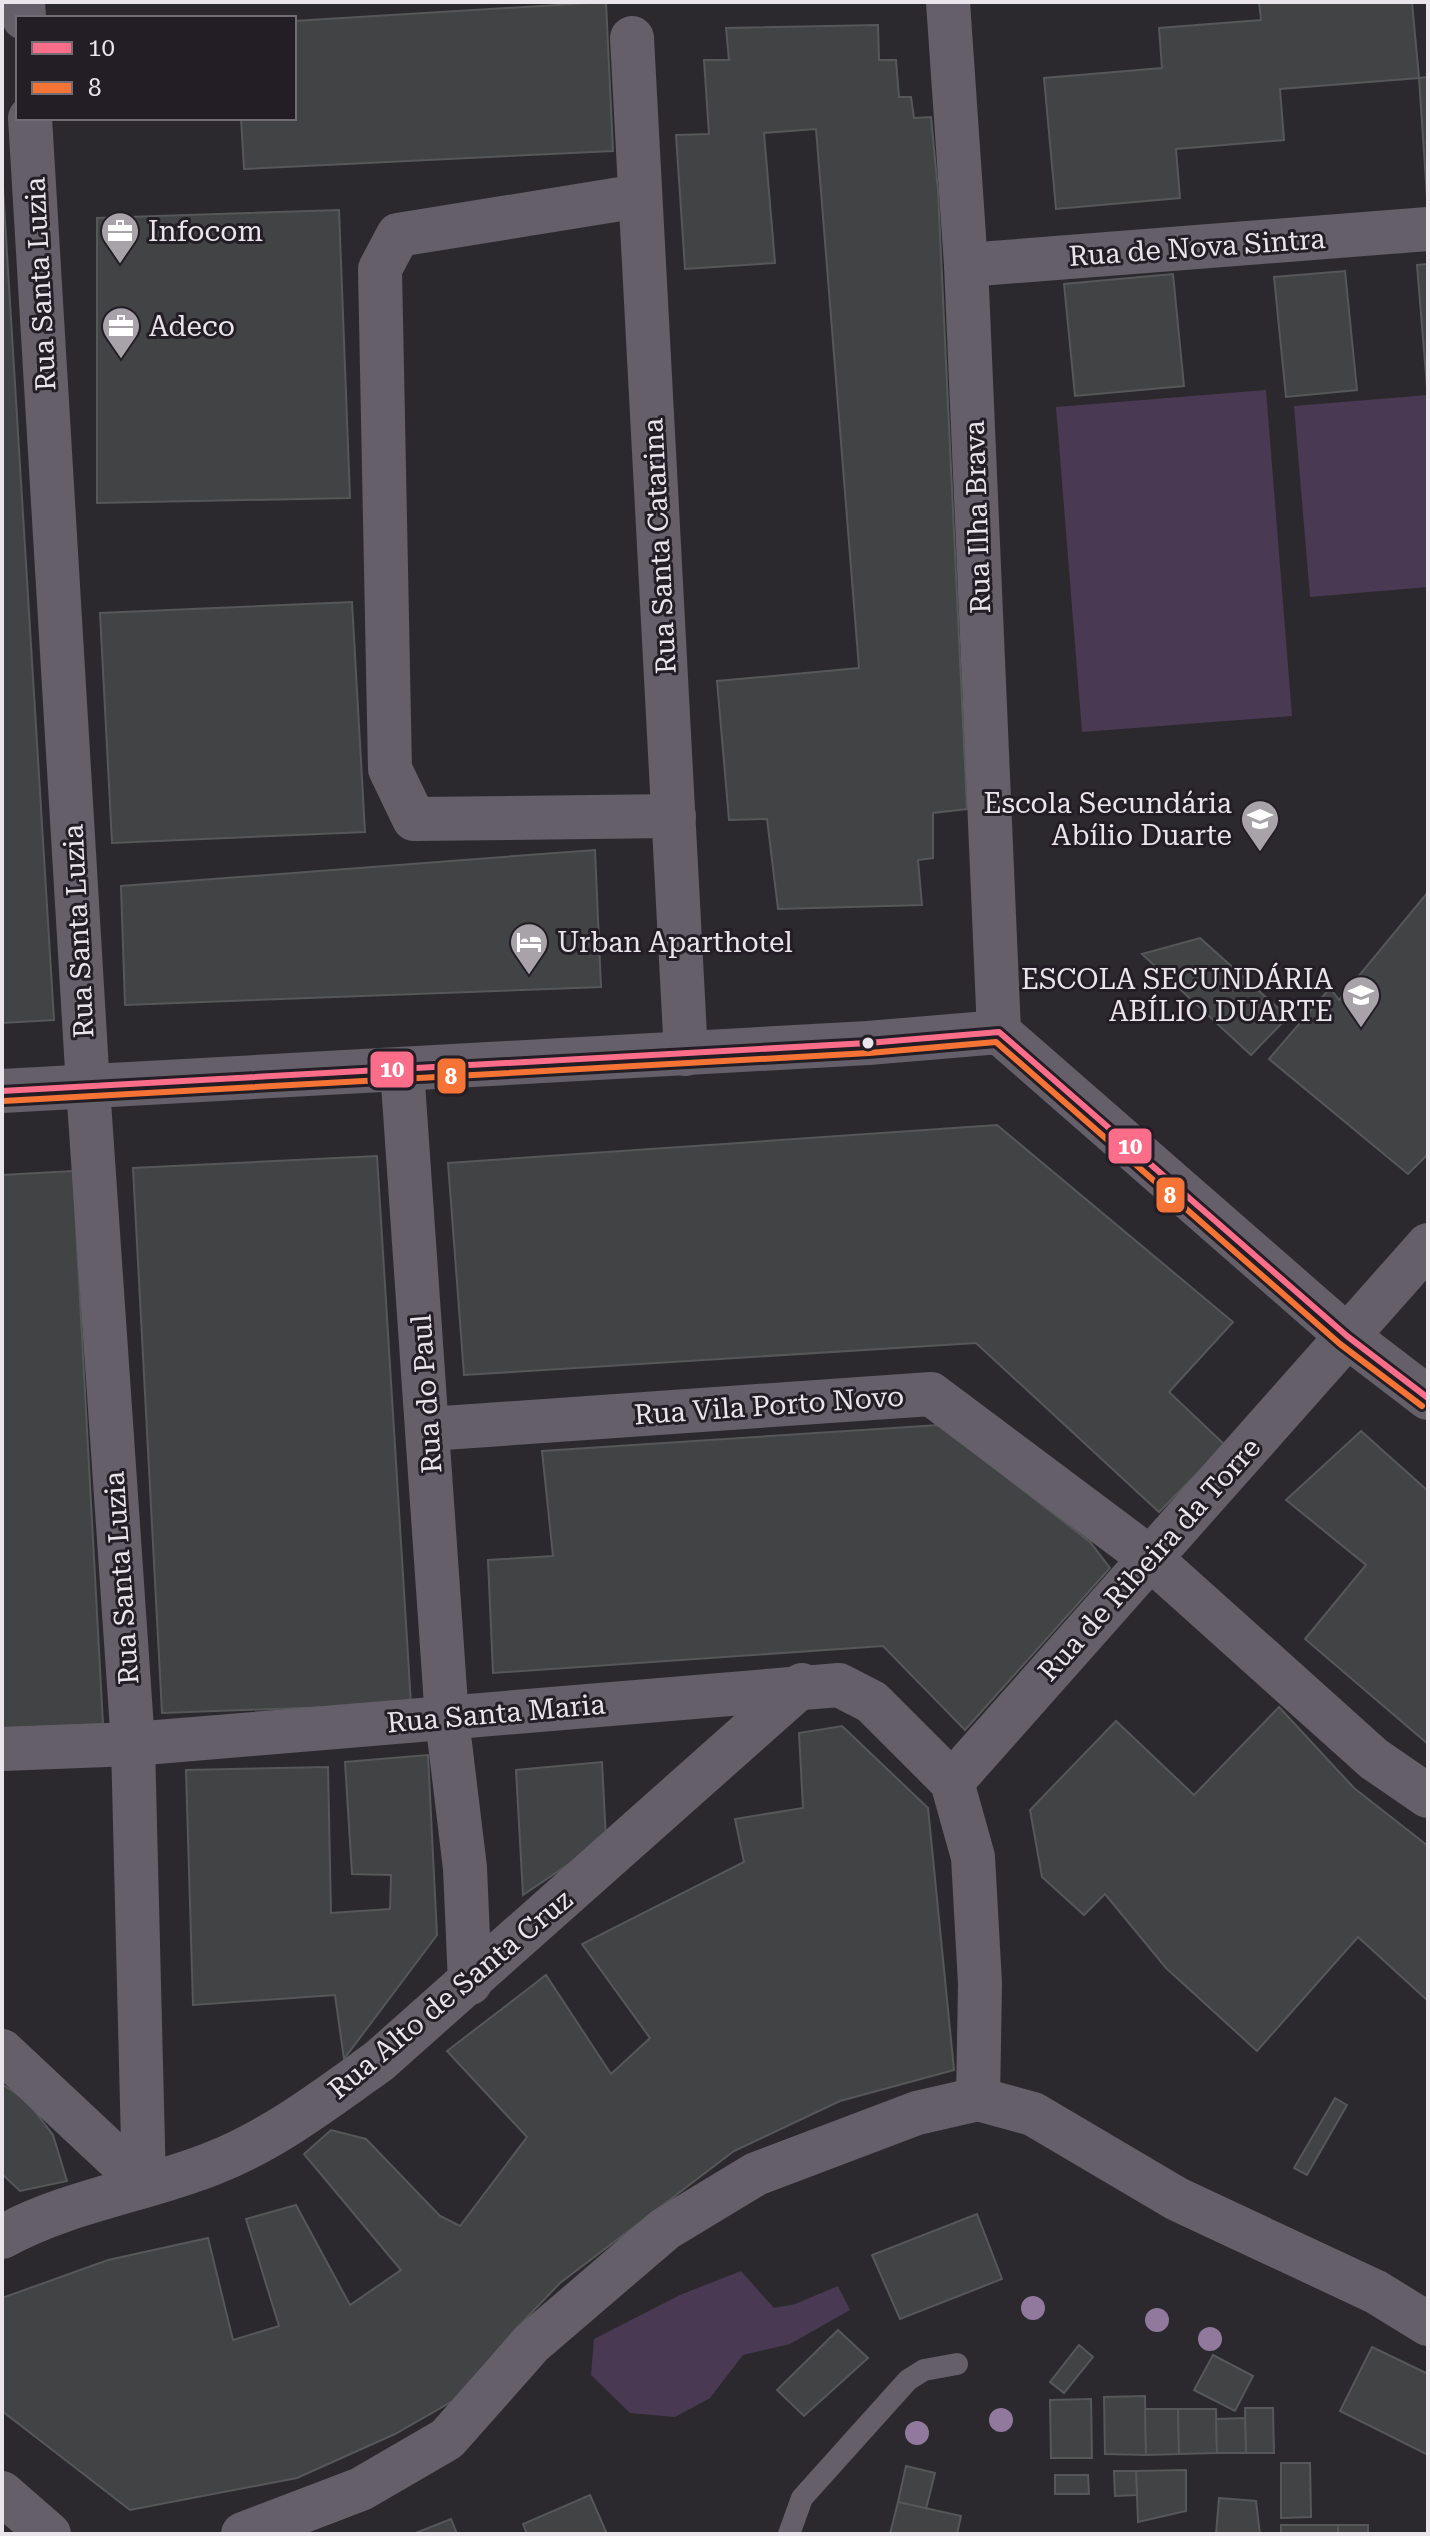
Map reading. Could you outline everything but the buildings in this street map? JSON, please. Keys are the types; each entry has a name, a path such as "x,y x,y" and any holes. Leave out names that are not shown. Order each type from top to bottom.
{"street":[{"name":"Rua Ilha Brava","path":"948,2 966,265 999,1032"},
{"name":"Rua Santa Catarina","path":"632,38 686,1054"},
{"name":"Rua Santa Luzia","path":"30,120 88,1087 133,1744 144,2184"},
{"path":"639,196 398,235 380,269 390,769 414,819 674,816"},
{"name":"Rua de Nova Sintra","path":"966,265 1428,229"},
{"path":"2,1091 686,1054 999,1032 1347,1336 1428,1398"},
{"name":"Rua do Paul","path":"402,1069 447,1719 465,1868 470,1983"},
{"name":"Rua de Ribeira da Torre","path":"952,1782 1428,1245"},
{"name":"Rua Vila Porto Novo","path":"429,1429 931,1394 1150,1558 1374,1759 1428,1796"},
{"name":"Rua Santa Maria","path":"2,1749 133,1744 447,1719 802,1685 839,1685 872,1702 952,1782"},
{"name":"Rua Alto de Santa Cruz","path":"2,2237 144,2184 211,2164 281,2130 379,2061 802,1685"},
{"path":"952,1782 973,1857 980,1984 978,2099"},
{"path":"2,2051 144,2184"},
{"path":"243,2534 361,2489 447,2439 532,2343 665,2229 756,2174 917,2113 978,2099 1033,2114 1177,2199 1376,2292 1428,2324"},
{"path":"2,2493 49,2534"}],"lane":[{"path":"789,2534 802,2498 908,2380 924,2370 957,2364"}],"shaded area":[{"path":"1266,390 1292,716 1082,732 1056,407"},
{"path":"1428,395 1428,587 1310,597 1294,406"},
{"path":"741,2271 774,2308 795,2304 838,2286 850,2310 790,2344 743,2355 710,2398 675,2417 630,2413 591,2375 594,2339 680,2295"}],"transit line":[{"name":"10","path":"2,1091 868,1043 999,1032 1347,1336 1428,1398"},
{"name":"8","path":"3,1101 869,1053 996,1042 1340,1344 1422,1406"}],"place":[{"name":"Infocom","path":"120,265"},
{"name":"Adeco","path":"121,360"},
{"name":"Escola Secundária Abílio Duarte","path":"1260,853"},
{"name":"Urban Aparthotel","path":"529,976"},
{"name":"ESCOLA SECUNDÁRIA ABÍLIO DUARTE","path":"1361,1029"}]}
